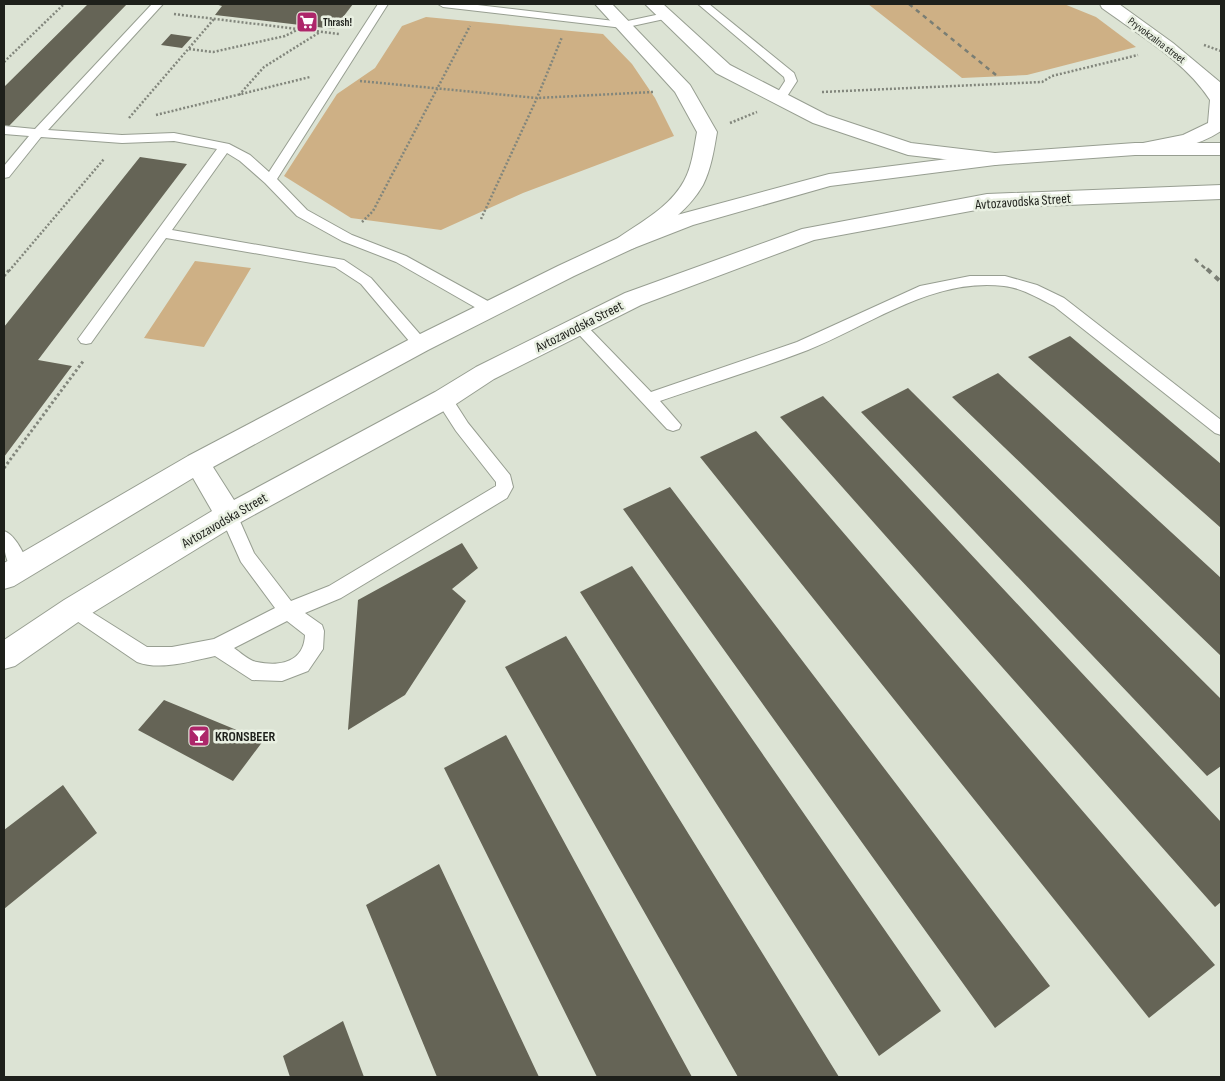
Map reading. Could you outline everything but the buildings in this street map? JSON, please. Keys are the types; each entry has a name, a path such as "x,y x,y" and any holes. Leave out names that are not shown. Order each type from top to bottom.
{"main road":[{"path":"603,4 683,89 707,132 701,163 694,184 670,212 626,244"},
{"name":"Pryvokzalna street","path":"1108,4 1221,92"},
{"path":"659,10 722,69 820,119 908,149 995,159"},
{"name":"Pryvokzalna street","path":"1136,149 1177,143 1204,134 1217,125 1220,100 1205,78"},
{"path":"12,572 196,463 420,344 626,244 685,220 829,180 995,159 1136,149 1221,149"},
{"name":"Avtozavodska Street","path":"4,656 74,609 229,515 444,399 485,373 633,299 810,234 987,201 1221,192"},
{"path":"196,463 229,515"}],"lane":[{"path":"270,180 383,4"},
{"path":"443,4 623,24 659,10"},
{"path":"703,4 790,76 791,81 783,100"},
{"path":"4,174 37,134 154,7"},
{"path":"4,130 122,139 174,137 225,147 245,158 270,180 302,213 347,238 401,260 490,309"},
{"path":"86,339 225,147"},
{"path":"164,233 339,263 366,281 420,344"},
{"path":"648,399 802,346 924,290 970,281 1004,281 1032,289 1058,302 1221,429"},
{"path":"578,326 673,425"},
{"path":"74,609 144,656 172,656 217,647 288,611 335,592 502,493 505,487 504,480 462,427 444,399"},
{"path":"217,647 252,671 282,672 300,665 314,649 315,631 288,611 247,557 229,515"},
{"path":"4,538 12,572"}],"path":[{"path":"4,62 64,4"},
{"path":"154,7 214,19 362,36"},
{"path":"347,238 372,211 480,8"},
{"path":"137,119 127,120 214,19"},
{"path":"481,219 537,98 570,19"},
{"path":"189,49 213,52 285,36 300,29"},
{"path":"239,95 264,67 320,32"},
{"path":"707,132 807,92 1042,82 1052,76 1143,54"},
{"path":"156,115 342,69 349,80 537,98 658,92"},
{"path":"4,276 122,139"},
{"path":"4,468 91,349 86,339"}],"shaded area":[{"path":"868,4 1064,4 1096,17 1136,47 1027,75 962,78"},
{"path":"426,17 603,34 632,64 655,98 674,136 523,193 441,230 351,218 284,176 337,94 375,68 402,26"},
{"path":"195,261 251,268 204,347 144,338"}],"railway":[{"path":"909,4 996,75"},
{"path":"1195,259 1208,271"},
{"path":"1207,269 1221,282"}],"place":[{"name":"Thrash!","path":"307,22"},
{"name":"KRONSBEER","path":"199,736"}]}
